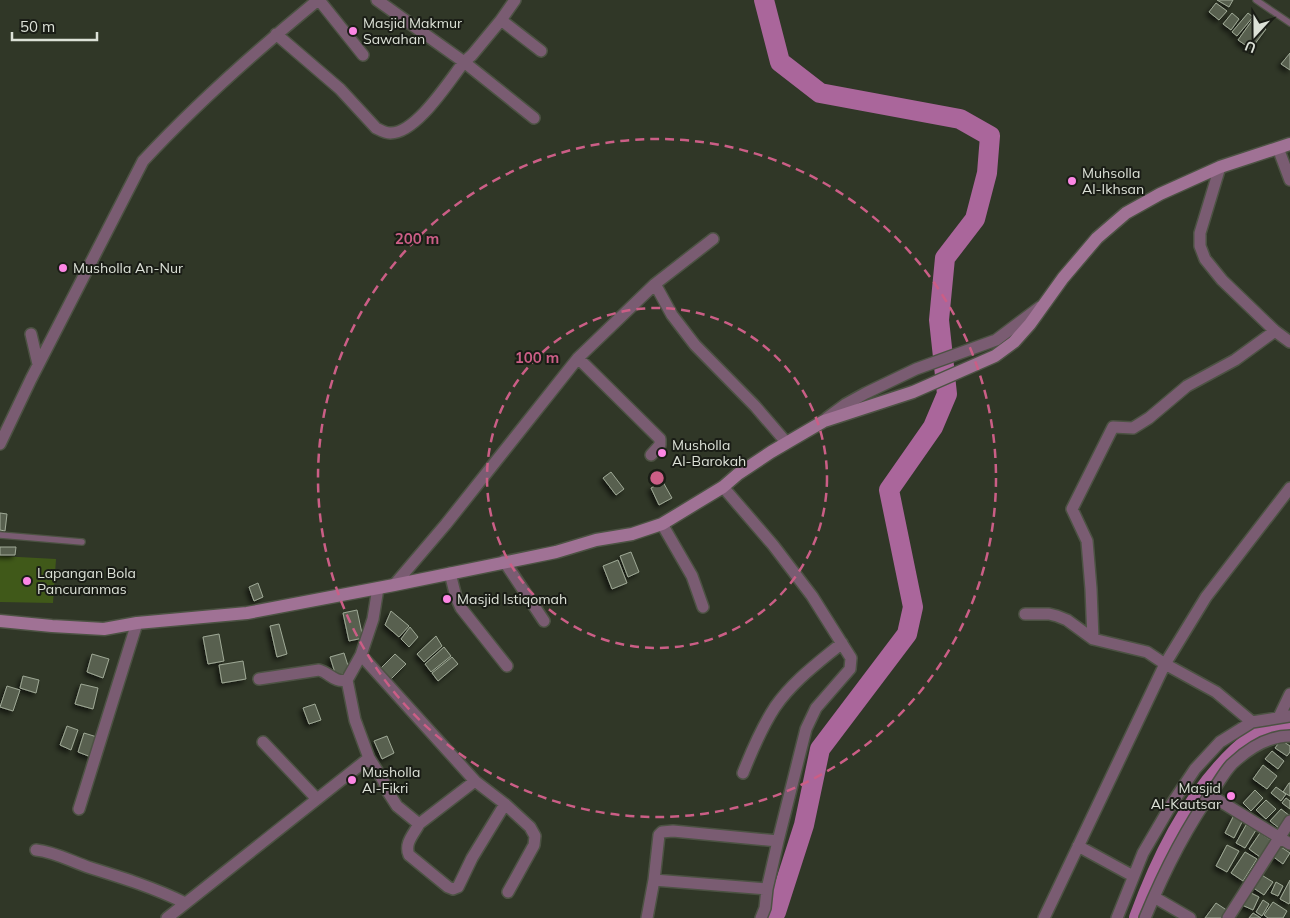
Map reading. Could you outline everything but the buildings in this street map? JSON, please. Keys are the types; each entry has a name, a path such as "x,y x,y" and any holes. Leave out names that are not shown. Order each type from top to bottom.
{"street":[{"path":"0,444 38,364 143,161 276,34 319,0 363,55"},
{"path":"377,0 464,62 534,118"},
{"path":"276,34 340,89 376,128 389,133 408,126 424,114 464,62 501,20 515,0"},
{"path":"501,20 541,51"},
{"path":"824,421 913,392 995,356 1014,342 1046,302 1062,278 1097,238 1126,213 1160,194 1220,167 1284,146 1290,180"},
{"path":"1220,167 1200,233 1200,246 1205,259 1222,280 1275,331 1290,342"},
{"path":"394,585 446,524 578,358 655,284 712,239"},
{"path":"655,284 672,315 695,345 755,406 786,442"},
{"path":"0,621 104,629 137,623 247,613 556,552 596,540 632,534 662,524 724,487 738,474 786,442 824,421 846,404 916,369 996,340 1046,302"},
{"path":"1093,639 1087,541 1072,509 1113,427 1133,428 1149,418 1187,386 1235,360 1275,331"},
{"path":"31,334 38,364"},
{"path":"578,358 660,440 660,445 651,454"},
{"path":"724,487 773,545 812,596 851,658 850,669 816,708 806,729 767,889 765,908 761,918"},
{"path":"1044,918 1165,664 1206,597 1286,503 1290,488"},
{"path":"662,524 692,576 703,607"},
{"path":"504,561 544,620"},
{"path":"450,573 461,608 507,666"},
{"path":"378,588 373,619 361,655 347,680 355,720 369,758 384,780 388,792 397,806 420,824"},
{"path":"1025,614 1057,616 1067,620 1093,639 1147,652 1216,692 1252,722"},
{"path":"79,809 137,623"},
{"path":"743,773 752,749 775,707 808,671 842,643"},
{"path":"361,655 476,781 530,827 536,840 508,892"},
{"path":"259,679 319,670 324,671 340,682 347,680"},
{"path":"1117,918 1143,853 1171,805 1196,769 1220,742 1252,722 1285,716 1290,694"},
{"path":"1145,918 1191,825 1231,765 1256,745 1281,736 1290,736"},
{"path":"263,742 317,799"},
{"path":"167,918 369,758"},
{"path":"476,781 420,824 408,843 409,855 448,887 453,889 462,882 472,858 504,804"},
{"path":"1210,795 1290,844"},
{"path":"1228,918 1290,821"},
{"path":"647,918 659,835 662,832 673,831 778,841"},
{"path":"1078,846 1133,876"},
{"path":"36,850 49,851 157,890 185,904"},
{"path":"654,880 767,889"},
{"path":"1154,897 1190,918"}],"lane":[{"path":"1256,0 1290,23"},
{"path":"0,535 82,542"}],"green space":[{"name":"Lapangan Bola Pancuranmas","path":"0,556 56,559 53,603 0,602"}],"waterway":[{"path":"764,0 780,62 820,93 960,119 990,136 987,173 975,219 945,258 939,320 947,394 933,427 889,490 913,607 907,634 820,749 804,825 776,912 772,918"},
{"path":"1139,918 1159,868 1172,843 1185,819 1217,774 1236,754 1267,728 1277,724 1290,724"}],"place":[{"name":"Masjid Makmur Sawahan","path":"353,31"},
{"name":"Muhsolla Al-Ikhsan","path":"1072,181"},
{"name":"Musholla An-Nur","path":"63,268"},
{"name":"Musholla Al-Barokah","path":"662,453"},
{"name":"Lapangan Bola Pancuranmas","path":"27,581"},
{"name":"Masjid Istiqomah","path":"447,599"},
{"name":"Musholla Al-Fikri","path":"352,780"},
{"name":"Masjid Al-Kautsar","path":"1231,796"}]}
